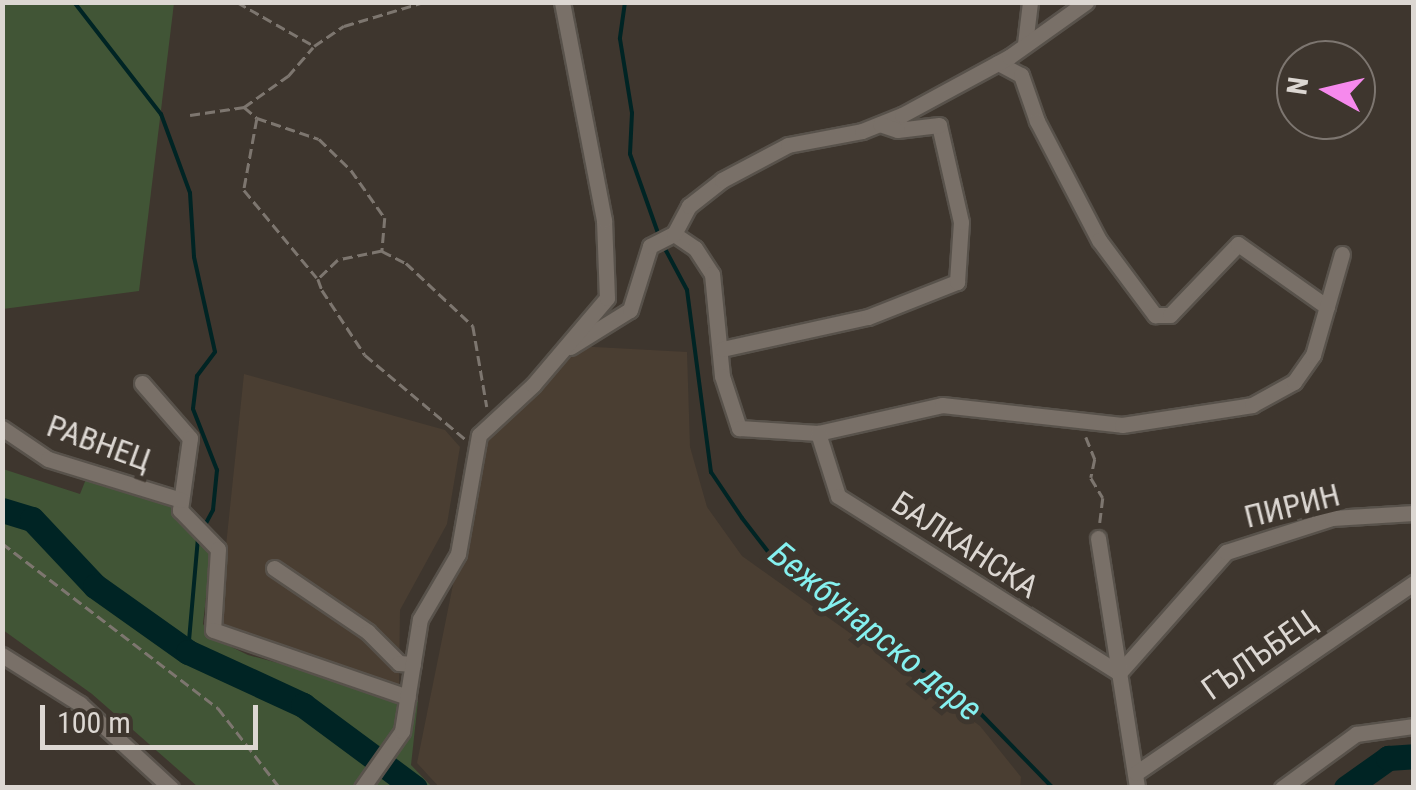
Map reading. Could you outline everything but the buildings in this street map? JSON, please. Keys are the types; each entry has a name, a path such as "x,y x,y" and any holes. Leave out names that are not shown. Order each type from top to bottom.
{"street":[{"path":"362,788 402,732 420,619 458,554 474,447 489,423 566,348 607,298 608,274 590,135 562,2"},
{"path":"1025,44 1030,2"},
{"path":"566,348 630,310 650,246 670,235 689,206 761,157 880,124 998,63 1086,2"},
{"path":"998,63 1021,75 1037,121 1099,240 1156,314 1170,315 1238,244 1327,307"},
{"path":"722,349 868,317 957,282 960,208 940,125 897,130 880,124"},
{"path":"670,235 695,248 712,274 728,402 744,430 818,433 942,406 1082,422 1164,421 1252,405 1294,382 1313,355 1342,254"},
{"path":"142,383 190,438 181,500 186,521 208,538 220,559 212,622 219,636 408,697"},
{"name":"РАВНЕЦ","path":"2,428 48,459 181,500"},
{"name":"БАЛКАНСКА","path":"818,433 838,496 1119,673"},
{"name":"ПИРИН","path":"1119,673 1226,552 1332,518 1414,513"},
{"path":"1098,538 1137,780"},
{"path":"274,568 368,632 399,663 413,664"},
{"name":"ГЪЛЪБЕЦ","path":"1137,780 1414,583"},
{"path":"2,655 80,704 171,788"},
{"path":"1282,788 1356,734 1414,726"}],"path":[{"path":"237,2 314,46"},
{"path":"190,115 244,107 288,76 314,46 344,26 424,2"},
{"path":"244,107 257,118 319,139 352,170 385,218 382,251"},
{"path":"257,118 244,190 318,279 365,355 474,447"},
{"path":"318,279 338,260 382,251 406,264 472,326 489,423"},
{"path":"1082,422 1095,459 1091,478 1103,498 1098,538"},
{"path":"2,543 218,708 280,788"}],"shaded area":[{"path":"576,346 687,352 690,447 707,507 742,556 980,726 1021,777 1020,788 440,788 417,763 482,441"},
{"path":"244,374 445,430 460,447 447,524 400,610 399,685 237,636 218,622"}],"green space":[{"path":"2,3 174,3 139,291 3,309"},
{"path":"3,469 80,494 88,474 163,494 202,530 211,553 203,624 213,638 248,655 418,701 411,765 432,787 198,787 92,694 3,630"}],"waterway":[{"path":"74,2 161,114 190,193 194,257 215,352 197,376 193,409 217,470 213,510 203,529"},
{"name":"Бежбунарско дере","path":"625,2 620,39 632,113 630,154 659,236"},
{"name":"Бежбунарско дере","path":"663,245 687,290 711,472 742,518 776,562 979,712 1053,788"},
{"path":"2,510 32,519 95,586 188,652 303,705 415,788"},
{"path":"188,652 198,538"},
{"path":"1346,788 1388,758 1414,756"}]}
